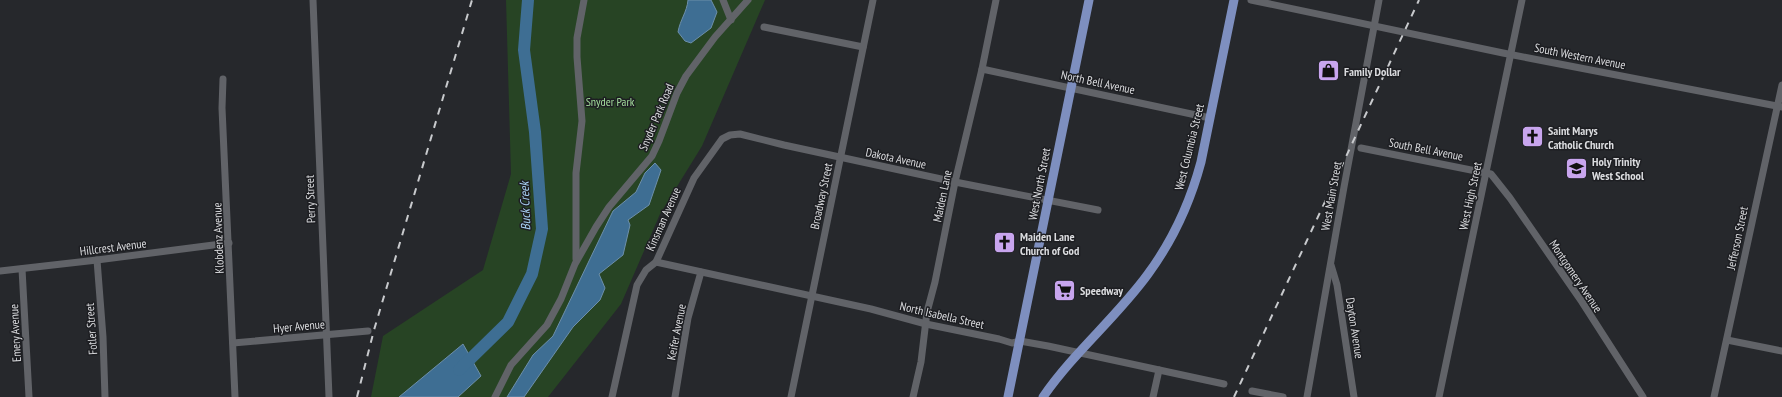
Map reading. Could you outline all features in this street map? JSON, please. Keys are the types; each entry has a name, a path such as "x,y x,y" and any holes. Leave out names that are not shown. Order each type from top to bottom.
{"main road":[{"name":"West North Street","path":"1008,397 1089,0"},
{"name":"West Columbia Street","path":"1043,397 1078,353 1148,275 1166,248 1180,222 1194,186 1210,118 1234,0"}],"street":[{"name":"Perry Street","path":"313,0 329,397"},
{"path":"723,0 731,20"},
{"name":"Snyder Park Road","path":"495,397 510,365 547,326 561,299 584,245 609,207 652,156 659,141 676,93 686,76 716,37 748,0"},
{"name":"Broadway Street","path":"791,397 873,0"},
{"name":"Maiden Lane","path":"913,397 927,312 935,282 955,182 982,69 996,0"},
{"name":"South Western Avenue","path":"1251,0 1510,54 1780,107"},
{"name":"West Main Street","path":"1307,397 1330,263 1379,0"},
{"name":"West High Street","path":"1439,397 1522,0"},
{"name":"Snyder Park Road","path":"575,264 576,173 582,121 577,38 585,1"},
{"path":"764,27 863,47"},
{"name":"North Bell Avenue","path":"982,69 1210,118"},
{"name":"Klobdenz Avenue","path":"223,79 222,108 235,397"},
{"name":"Jefferson Street","path":"1714,397 1780,107 1782,84"},
{"name":"Kinsman Avenue","path":"612,397 637,285 646,270 656,262 694,178 722,139 730,135 740,134 784,145"},
{"name":"Dakota Avenue","path":"784,145 955,182 1098,210"},
{"name":"South Bell Avenue","path":"1362,148 1486,173"},
{"name":"Montgomery Avenue","path":"1486,173 1491,174 1510,198 1582,302 1643,397"},
{"name":"Hillcrest Avenue","path":"0,271 229,243"},
{"name":"Fotler Street","path":"97,260 103,337 105,397"},
{"name":"North Isabella Street","path":"656,262 871,309 926,324 1012,343 1020,341 1224,384"},
{"name":"Dayton Avenue","path":"1330,263 1337,285 1354,397"},
{"name":"Emery Avenue","path":"22,268 29,397"},
{"name":"Keifer Avenue","path":"675,397 688,318 701,272"},
{"name":"Hyer Avenue","path":"233,343 368,331"},
{"path":"1727,340 1782,351"},
{"path":"1153,397 1159,370"},
{"path":"1252,391 1283,397"}],"green space":[{"name":"Snyder Park","path":"506,0 765,0 702,146 660,214 621,304 548,397 371,397 383,336 483,270 511,174"}],"water":[{"path":"688,0 711,0 717,12 711,28 691,43 685,41 678,32"},
{"path":"655,163 661,170 649,205 628,220 630,225 623,255 599,274 605,288 600,300 573,327 524,397 507,397 533,355 553,336 613,211 636,192 645,173"},
{"path":"463,344 481,376 458,397 399,397"}],"waterway":[{"name":"Buck Creek","path":"459,370 508,322 532,274 542,229 535,132 524,50 528,0"}],"railway":[{"path":"357,397 374,330 472,0"},
{"path":"1234,397 1419,0"}],"place":[{"name":"Family Dollar","path":"1329,71"},
{"name":"Saint Marys Catholic Church","path":"1533,137"},
{"name":"Holy Trinity West School","path":"1577,168"},
{"name":"Maiden Lane Church of God","path":"1004,243"},
{"name":"Speedway","path":"1064,290"}]}
